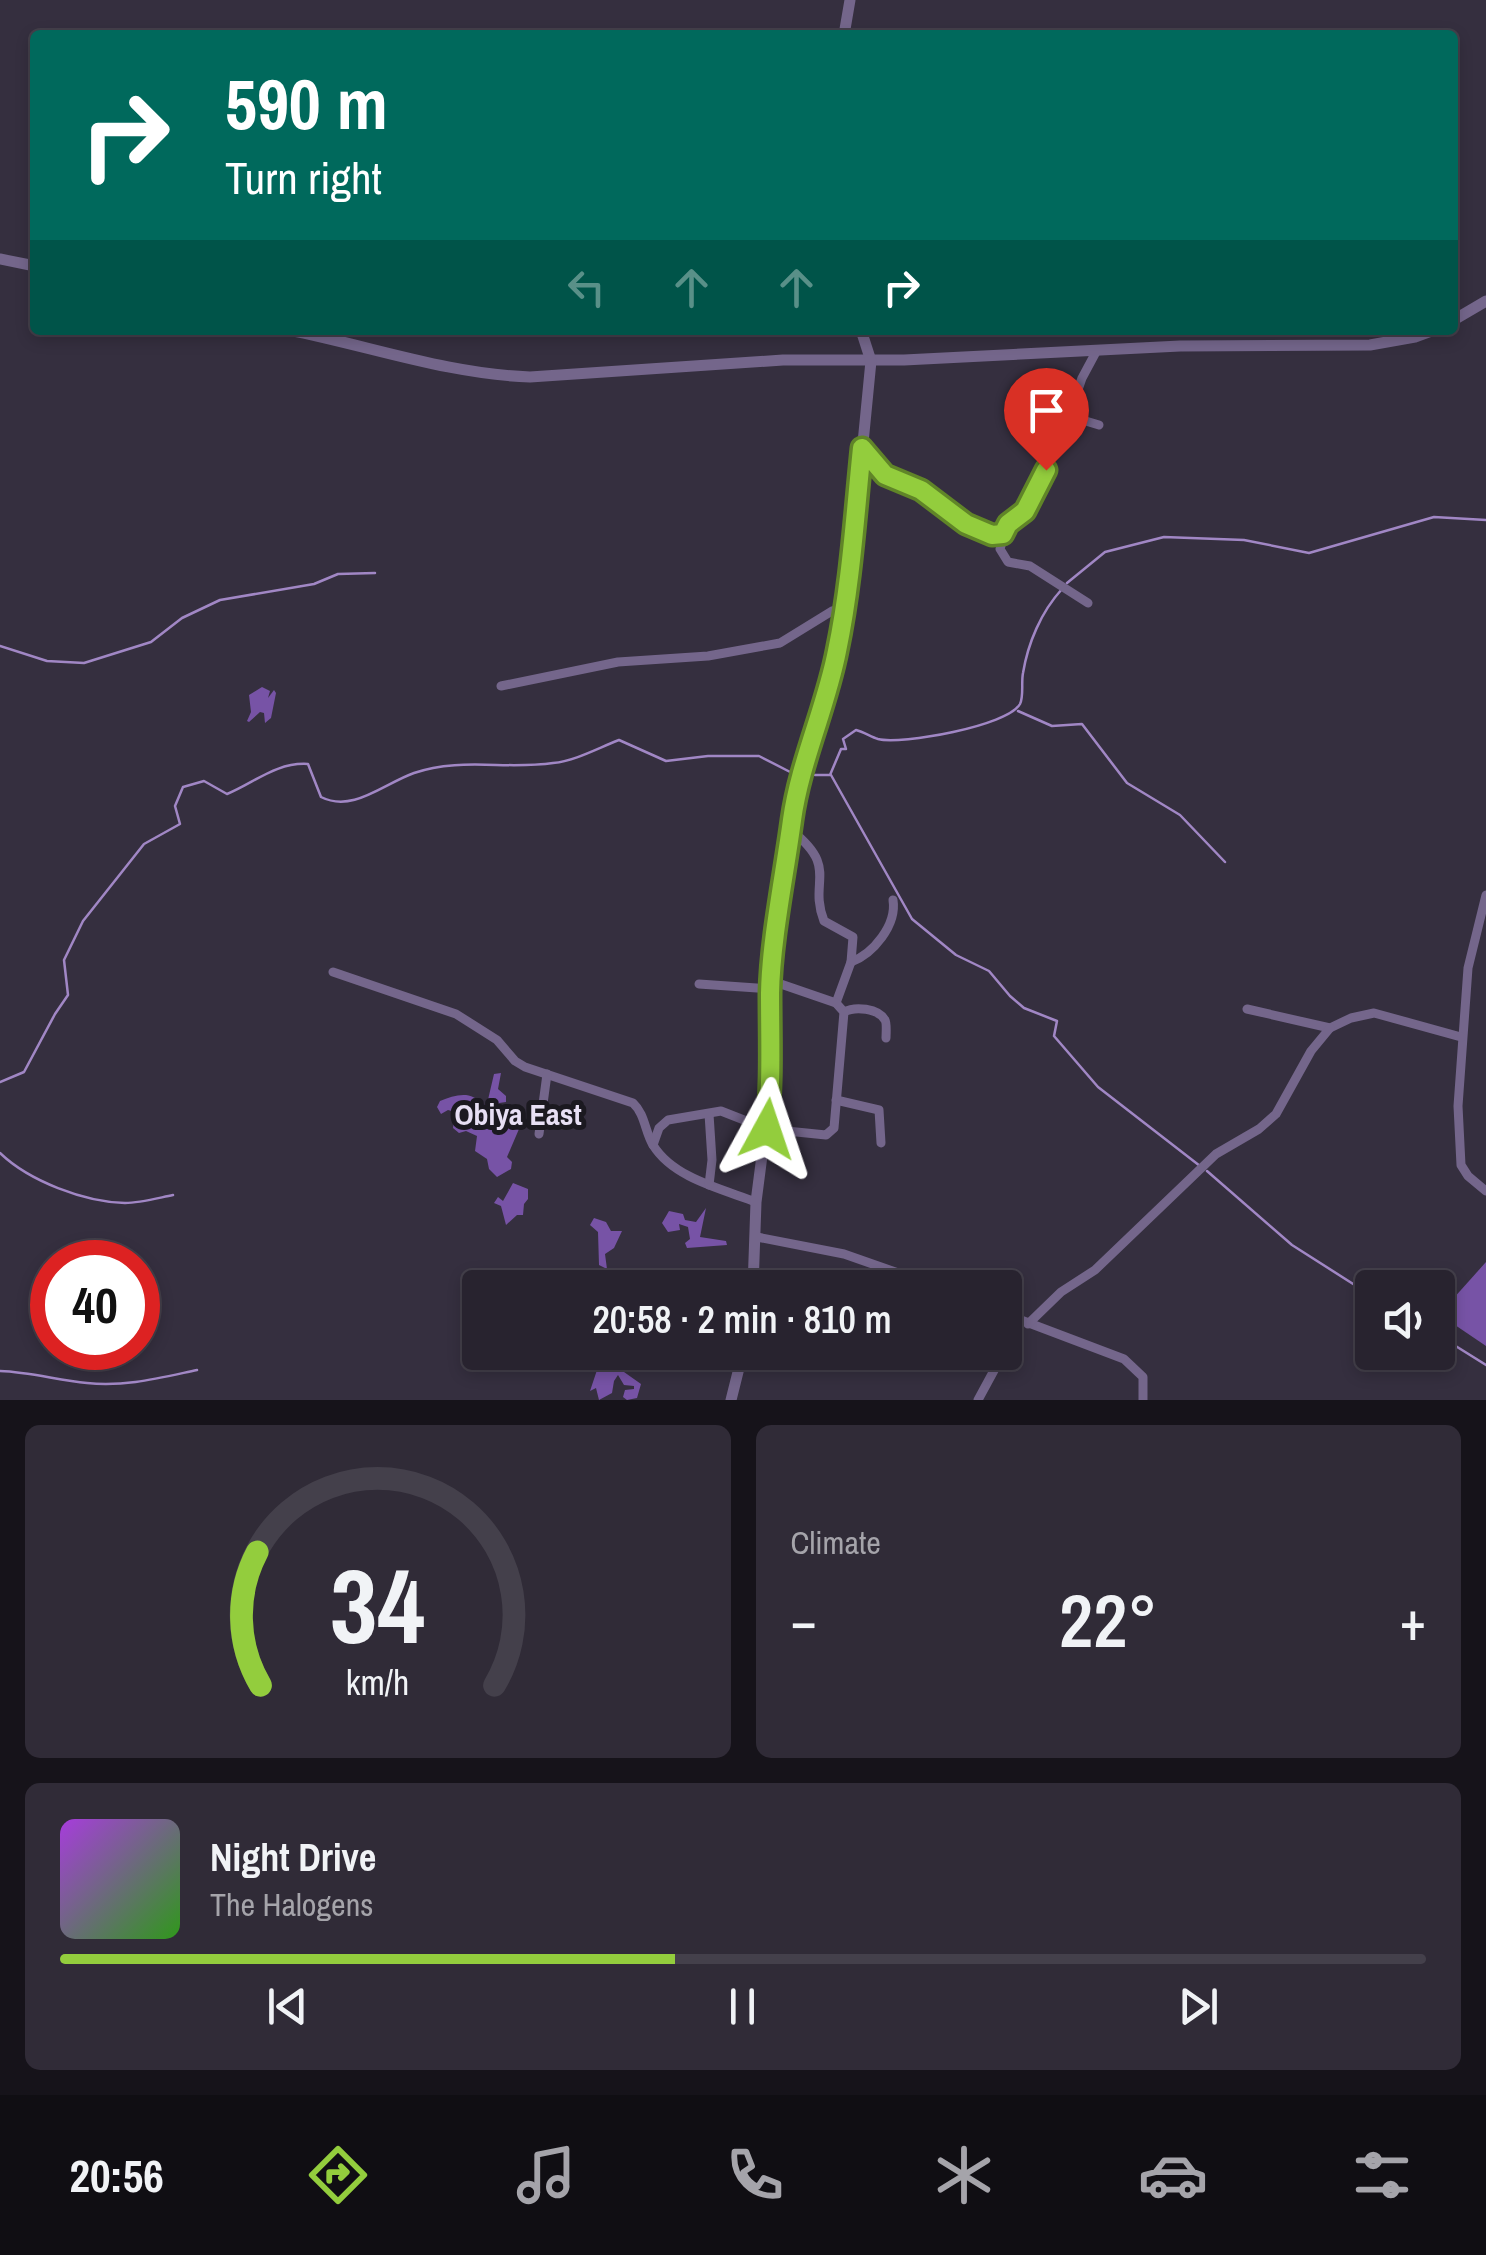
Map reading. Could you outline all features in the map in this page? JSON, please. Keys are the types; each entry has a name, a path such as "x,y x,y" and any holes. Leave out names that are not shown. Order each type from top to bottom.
{"street":[{"path":"845,30 850,0"},
{"path":"0,259 30,265"},
{"path":"1458,317 1486,300"},
{"path":"309,335 492,376 548,377 783,360 871,361 1097,350 1370,344 1422,335"},
{"path":"754,1270 756,1202 767,1129 773,1041 771,985 802,773 831,678 844,609 871,361 863,335"},
{"path":"998,534 1025,511 1097,350"},
{"path":"1070,416 1098,425"},
{"path":"862,448 885,475 921,490 966,524 998,534"},
{"path":"998,534 1000,549 1008,562 1030,566 1088,603"},
{"path":"502,686 618,662 708,656 780,642 832,611 844,609"},
{"path":"792,830 821,866 820,909 824,921 853,937 851,962 836,1003"},
{"path":"1485,898 1468,968 1458,1106 1461,1165 1486,1191"},
{"path":"851,962 871,952 878,942 893,915 892,900"},
{"path":"334,972 456,1014 498,1040 515,1061 636,1105 661,1156 686,1174 756,1202"},
{"path":"653,1145 659,1128 668,1120 720,1110 767,1129 826,1135 834,1128 844,1012 836,1003 771,985 699,984"},
{"path":"844,1012 860,1008 882,1017 886,1038"},
{"path":"1247,1009 1330,1028"},
{"path":"1022,1327 1060,1292 1095,1270 1216,1154 1249,1136 1276,1114 1311,1051 1330,1028 1374,1013 1462,1037"},
{"path":"539,1134 548,1074"},
{"path":"836,1100 880,1110 881,1143"},
{"path":"708,1114 712,1160 709,1185"},
{"path":"757,1237 864,1260 892,1270"},
{"path":"1022,1322 1124,1359 1143,1377 1143,1400"},
{"path":"731,1400 738,1370"},
{"path":"978,1400 995,1370"}],"shaded area":[{"path":"262,687 270,691 268,698 274,690 276,693 271,718 265,723 264,713 260,712 249,722 249,695"},
{"path":"501,1073 498,1089 506,1096 506,1102 499,1103 490,1114 498,1123 509,1121 519,1129 507,1157 512,1162 511,1169 497,1177 489,1169 487,1159 475,1151 477,1136 466,1131 459,1133 453,1128 455,1112 441,1114 437,1107 440,1101 463,1095 487,1104 494,1074"},
{"path":"513,1183 528,1189 528,1199 523,1215 517,1215 506,1225 501,1206 494,1203 498,1197 503,1201"},
{"path":"706,1208 700,1237 726,1241 727,1245 687,1248 688,1227 679,1224 680,1230 668,1232 662,1223 669,1211 696,1222"},
{"path":"594,1218 606,1222 611,1231 622,1231 614,1248 605,1254 607,1269 599,1265 598,1232 590,1225"},
{"path":"1486,1262 1486,1346 1455,1325 1455,1297"},
{"path":"597,1370 625,1370 641,1384 637,1398 623,1397 625,1390 634,1386 624,1385 618,1375 612,1393 599,1400 596,1388 590,1391"}],"waterway":[{"path":"1067,583 1105,552 1164,537 1244,540 1309,553 1434,517 1486,520"},
{"path":"0,646 47,661 84,663 151,642 182,618 220,600 314,584 338,574 375,573"},
{"path":"815,775 830,775 841,749 846,749 843,739 856,730 878,739 908,739 976,726 1011,712 1021,701 1032,639 1062,589"},
{"path":"1018,711 1052,726 1082,724 1127,783 1180,815 1225,862"},
{"path":"0,1082 24,1072 68,995 64,960 83,921 144,844 180,824 175,806 183,787 204,781 227,794 275,770 308,764 321,797 345,802 431,768 561,762 619,740 666,761 759,756 794,774"},
{"path":"831,775 912,919 956,955 989,971 1024,1008 1057,1021 1054,1036 1098,1087 1200,1166"},
{"path":"0,1153 41,1181 92,1199 131,1203 173,1195"},
{"path":"1207,1171 1292,1245 1355,1285"},
{"path":"1455,1346 1486,1365"},
{"path":"0,1371 115,1384 197,1370"}],"district":[{"name":"Obiya East","path":"518,1114"}],"route":[{"path":"767,1129 773,1041 770,989 792,818 838,648 850,576 862,448 885,475 921,490 966,524 992,535 1003,534 1008,524 1025,511 1046,470"}]}
